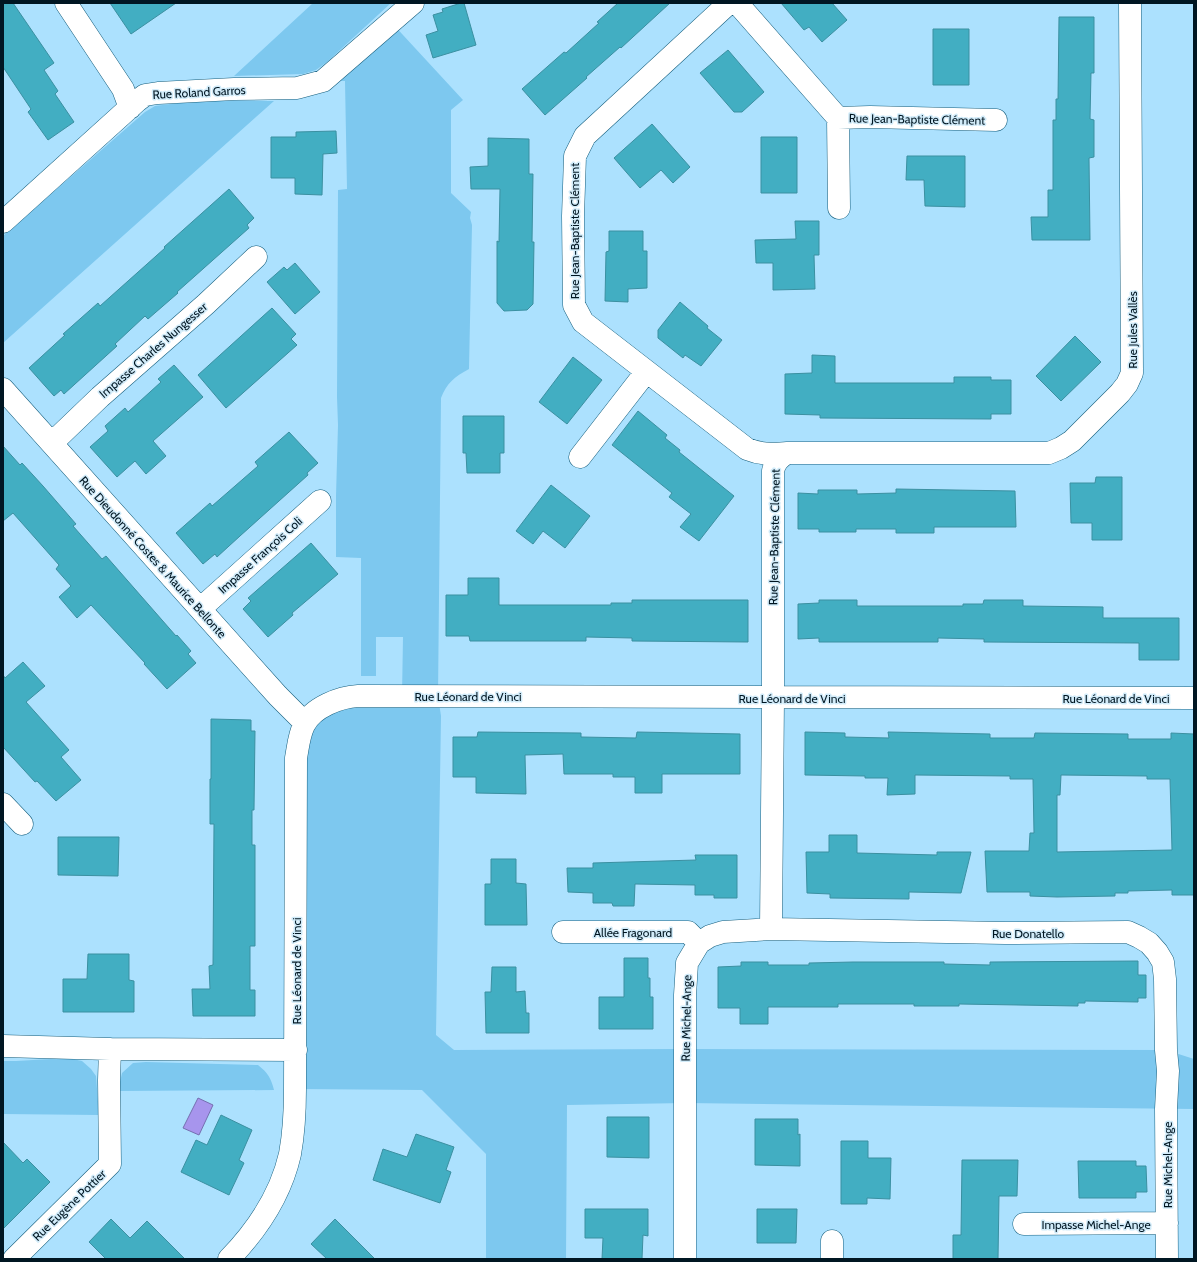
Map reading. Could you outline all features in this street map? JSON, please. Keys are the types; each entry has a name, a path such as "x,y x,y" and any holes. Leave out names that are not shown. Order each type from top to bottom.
{"street":[{"path":"66,3 123,89 130,108"},
{"name":"Rue Roland Garros","path":"3,222 145,95 158,92 298,88 323,81 413,3"},
{"name":"Rue Jean-Baptiste Clément","path":"729,3 585,136 575,156 573,216 574,305 583,322 747,449 761,454 787,453"},
{"name":"Rue Jean-Baptiste Clément","path":"737,3 838,118 839,208"},
{"name":"Rue Jules Vallès","path":"787,453 1049,453 1072,441 1120,394 1132,373 1130,3"},
{"name":"Rue Jean-Baptiste Clément","path":"838,118 870,117 996,120"},
{"name":"Impasse Charles Nungesser","path":"52,444 100,397 206,304 256,257"},
{"path":"580,457 646,372"},
{"name":"Rue Dieudonné Costes & Maurice Bellonte","path":"3,389 278,696 305,723"},
{"name":"Rue Jean-Baptiste Clément","path":"773,698 773,471 775,464 787,453"},
{"name":"Impasse François Coli","path":"200,609 320,502"},
{"name":"Rue Léonard de Vinci","path":"229,1259 249,1238 264,1216 276,1192 288,1161 294,1121 296,1050 296,758 299,741 305,723 316,712 331,702 358,696 1194,698"},
{"path":"699,943 710,936 723,932 771,930 773,698"},
{"path":"3,804 22,824"},
{"name":"Rue Donatello","path":"771,930 1005,933 1128,932 1149,943 1163,962 1165,979 1166,1050 1168,1070"},
{"name":"Allée Fragonard","path":"563,932 688,932 699,943"},
{"name":"Rue Michel-Ange","path":"685,1259 686,978 688,963 699,943"},
{"path":"3,1046 110,1049 296,1050"},
{"name":"Rue Eugène Pottier","path":"14,1259 110,1164 108,1080 110,1049"},
{"name":"Rue Michel-Ange","path":"1167,1259 1166,1109 1168,1070"},
{"name":"Impasse Michel-Ange","path":"1024,1224 1167,1223"}],"shaded area":[{"path":"313,3 391,3 327,62 316,70 303,74 234,76"},
{"path":"391,22 463,100 451,110 451,193 471,212 470,218 472,225 469,369 452,381 446,388 441,398 438,696 441,716 436,1035 454,1050 1166,1050 1194,1059 1194,1109 686,1103 567,1105 566,1259 486,1259 486,1154 422,1090 295,1089 295,894 310,717 402,696 403,637 376,637 376,676 361,676 361,558 336,557 338,425 338,190 347,189 345,81 323,81"},
{"path":"201,101 274,101 3,343 3,236 145,112 155,106"},
{"path":"68,1058 82,1061 96,1076 99,1115 3,1114 3,1061"},
{"path":"146,1062 258,1065 269,1076 274,1090 118,1091 122,1073 133,1063"},
{"path":"198,1098 213,1105 199,1135 183,1128"}],"building":[{"path":"3,3 13,3 54,63 44,70 58,91 55,94 74,122 48,140 28,112 31,109 3,67"},
{"path":"110,3 176,3 131,34"},
{"path":"464,3 476,45 433,58 426,35 438,31 433,15 443,12 442,9"},
{"path":"618,3 670,3 545,115 522,89 564,52 566,53 599,23 597,22"},
{"path":"781,3 832,3 847,20 822,42 809,27 804,30"},
{"path":"1059,17 1094,17 1094,73 1091,73 1090,119 1094,120 1094,157 1089,158 1090,240 1032,240 1031,217 1048,217 1048,190 1053,190 1053,120 1056,120 1056,99 1058,99"},
{"path":"933,29 969,29 969,85 933,85"},
{"path":"728,50 764,92 742,112 734,112 700,73"},
{"path":"652,124 690,167 673,183 661,170 640,188 614,158"},
{"path":"336,131 337,153 323,154 322,195 295,194 295,178 271,178 271,137 296,137 296,132"},
{"path":"761,137 797,137 797,193 761,193"},
{"path":"488,138 529,139 529,174 533,174 532,242 534,242 533,304 527,310 504,311 497,303 497,241 499,242 500,189 471,189 470,167 488,166"},
{"path":"907,156 965,156 965,207 925,206 924,180 906,180"},
{"path":"229,189 254,218 247,225 249,228 148,319 145,316 115,344 117,346 64,394 61,390 54,396 29,368 65,335 63,334 98,303 100,306"},
{"path":"795,221 819,221 819,255 814,255 815,289 773,290 773,263 756,263 755,240 796,239"},
{"path":"609,231 643,231 643,251 647,251 647,288 628,289 628,302 605,301 606,252 609,251"},
{"path":"295,263 320,292 295,314 267,282 284,267 287,270"},
{"path":"680,302 722,340 701,366 685,355 683,358 658,338 658,330"},
{"path":"272,308 296,334 291,339 297,345 226,408 198,375"},
{"path":"1075,336 1101,362 1061,401 1036,376"},
{"path":"812,355 835,356 835,383 954,383 954,377 991,377 991,380 1011,380 1011,414 991,414 991,419 820,418 820,415 785,414 785,374 812,373"},
{"path":"573,357 602,380 567,424 539,402"},
{"path":"174,365 203,397 153,441 166,456 146,474 135,461 117,477 90,447 108,431 105,426 125,408 128,412 161,382 158,379"},
{"path":"638,411 667,435 665,438 680,450 679,452 734,496 699,541 680,527 691,514 669,497 672,493 612,445"},
{"path":"463,416 504,416 504,453 500,453 500,473 467,473 466,453 463,453"},
{"path":"289,432 318,463 307,473 308,475 217,557 215,554 203,564 176,533 210,503 212,506 258,466 255,462"},
{"path":"3,446 20,465 22,463 43,486 76,524 73,526 102,559 106,556 191,651 188,654 196,663 167,689 91,605 77,618 59,597 71,586 56,569 59,565 13,513 3,521"},
{"path":"1096,477 1122,477 1122,540 1092,540 1092,523 1071,523 1070,483 1095,483"},
{"path":"551,485 590,516 565,548 543,531 533,544 516,531"},
{"path":"896,489 1015,491 1016,527 934,527 934,533 896,533 896,529 856,529 856,532 819,532 819,529 798,529 798,493 818,494 818,490 857,490 857,494 896,493"},
{"path":"311,543 338,574 292,613 293,615 268,637 243,609 251,601 248,598"},
{"path":"468,578 499,578 499,605 611,605 611,603 632,603 632,600 748,600 748,642 632,641 632,638 586,637 586,641 470,641 469,636 446,636 446,595 468,595"},
{"path":"819,600 857,600 857,606 963,606 963,604 983,604 984,600 1023,600 1023,606 1103,607 1103,618 1179,618 1179,660 1139,660 1139,643 984,642 984,639 938,638 938,642 819,642 819,638 798,639 798,604 819,603"},
{"path":"23,662 45,686 26,702 69,750 61,757 81,780 56,801 37,781 35,782 3,747 3,675 5,678"},
{"path":"211,719 251,720 251,731 255,731 252,845 255,845 255,946 250,946 250,990 255,990 255,1016 193,1016 192,989 210,989 209,966 213,965 214,824 210,824"},
{"path":"478,732 581,733 581,737 636,738 637,732 740,734 740,774 662,774 662,793 635,793 635,777 613,777 613,774 564,774 563,754 525,755 526,794 476,793 476,777 453,777 453,737 477,737"},
{"path":"805,732 845,733 845,737 889,738 888,732 990,734 990,738 1034,738 1035,733 1128,734 1128,739 1171,739 1171,733 1194,734 1194,895 1172,895 1172,890 1128,891 1128,893 1115,893 1115,896 1057,897 1030,896 1030,892 987,892 985,851 1029,851 1030,833 1034,833 1033,779 1010,779 1010,776 915,775 915,794 887,795 888,778 805,775","holes":["1061,775 1147,776 1147,779 1170,779 1172,850 1057,852 1057,795 1060,795"]},
{"path":"829,835 857,835 857,853 937,855 937,852 971,852 961,893 909,892 909,899 830,898 830,894 807,893 806,852 829,852"},
{"path":"58,837 119,837 118,876 58,875"},
{"path":"695,855 737,855 737,898 714,898 714,895 695,895 695,885 635,884 634,906 613,906 612,903 593,903 593,893 568,892 567,868 593,868 593,863 696,860"},
{"path":"491,859 516,859 516,883 526,884 527,925 485,925 485,884 491,884"},
{"path":"88,954 129,954 129,980 134,981 134,1012 63,1012 63,979 87,979"},
{"path":"624,958 648,958 650,997 653,997 653,1029 599,1029 599,997 624,997"},
{"path":"1138,961 1138,975 1146,975 1146,998 1138,998 1138,1002 1085,1001 1085,1003 1078,1003 1078,1006 959,1004 959,1006 914,1006 914,1004 838,1004 838,1007 768,1007 768,1024 740,1024 740,1008 718,1008 718,967 741,966 741,962 768,962 768,965 809,965 809,963 853,962 944,962 944,964 990,965 990,962"},
{"path":"492,967 516,967 516,992 525,991 526,1013 529,1013 529,1033 486,1033 485,992 491,992"},
{"path":"221,1115 252,1130 239,1160 244,1163 229,1195 181,1172 196,1140 207,1145"},
{"path":"607,1117 649,1117 649,1158 607,1157"},
{"path":"755,1119 798,1119 798,1135 800,1134 800,1166 755,1165"},
{"path":"416,1134 454,1147 446,1170 451,1172 440,1203 373,1180 383,1149 407,1157"},
{"path":"841,1141 868,1141 868,1158 891,1158 890,1199 867,1198 867,1204 841,1204"},
{"path":"3,1142 23,1163 27,1159 50,1182 3,1229"},
{"path":"962,1160 1018,1160 1017,1196 999,1196 998,1259 953,1259 953,1235 961,1235"},
{"path":"1078,1161 1136,1161 1136,1166 1146,1166 1147,1192 1136,1192 1136,1198 1079,1198"},
{"path":"585,1209 648,1209 648,1236 643,1235 642,1259 602,1259 603,1238 585,1238"},
{"path":"757,1209 797,1209 796,1243 757,1243"},
{"path":"111,1219 130,1238 147,1221 185,1259 106,1259 89,1242"},
{"path":"335,1219 375,1259 327,1259 311,1244"}]}
